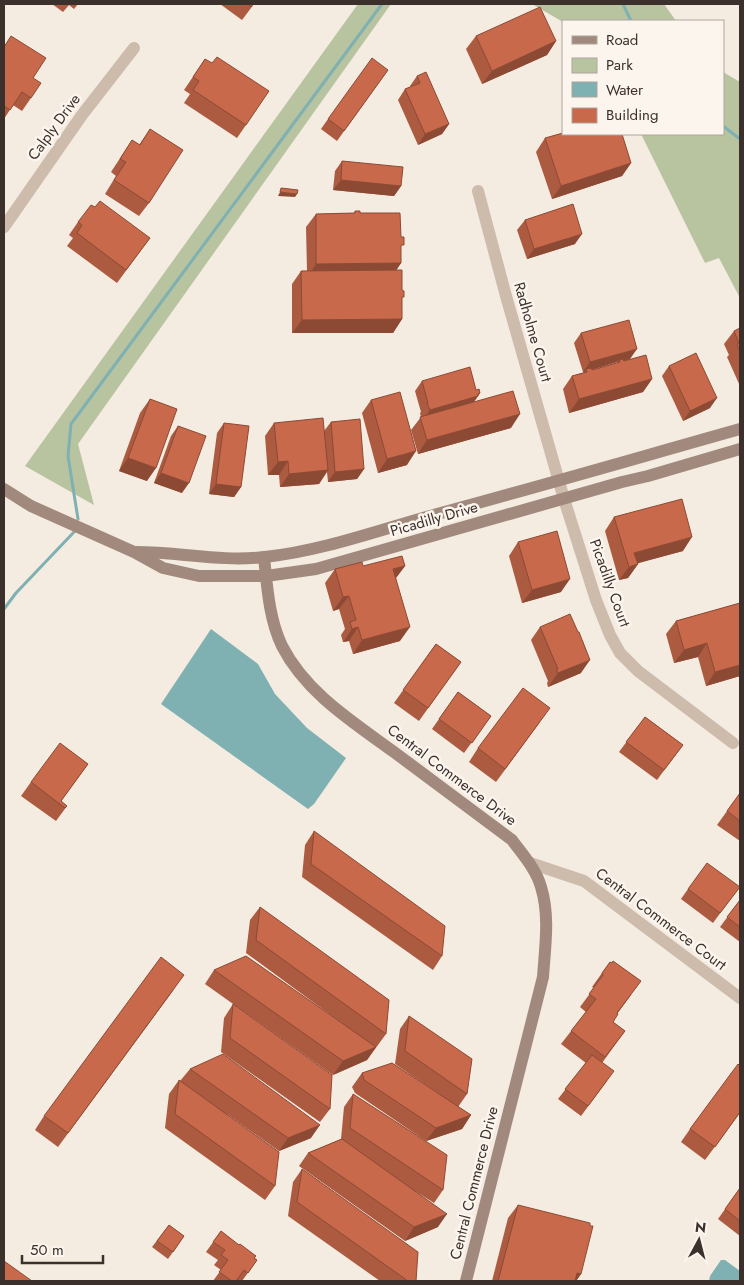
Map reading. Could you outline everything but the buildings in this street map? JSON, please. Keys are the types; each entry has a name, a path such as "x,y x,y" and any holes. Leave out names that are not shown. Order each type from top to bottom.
{"street":[{"name":"Calply Drive","path":"4,227 82,115 134,48"},
{"name":"Radholme Court","path":"478,191 564,499"},
{"name":"Picadilly Drive","path":"134,552 160,552 217,559 264,557 313,549 740,429"},
{"name":"Picadilly Drive","path":"4,489 32,506 134,552 163,568 199,576 266,576 316,569 740,449"},
{"name":"Picadilly Court","path":"564,499 596,600 610,635 620,653 638,672 733,743"},
{"name":"Central Commerce Drive","path":"264,557 272,617 282,646 310,685 338,710 512,840 530,863 541,887 547,927 543,977 466,1281"},
{"name":"Central Commerce Court","path":"530,863 584,882 740,998"}],"green space":[{"path":"358,4 391,4 78,444 94,505 25,466"},
{"path":"532,4 664,4 675,20 562,20"},
{"path":"724,73 740,82 740,298 719,258 705,263 641,135 724,135"}],"water":[{"path":"211,629 258,664 275,694 307,728 346,758 314,804 308,809 161,704"},
{"path":"721,1260 725,1260 740,1271 740,1281 709,1281 710,1276"}],"waterway":[{"path":"78,519 68,456 71,424 382,4"},
{"path":"623,4 631,20"},
{"path":"724,127 740,139"},
{"path":"4,609 16,593 74,532"}]}
